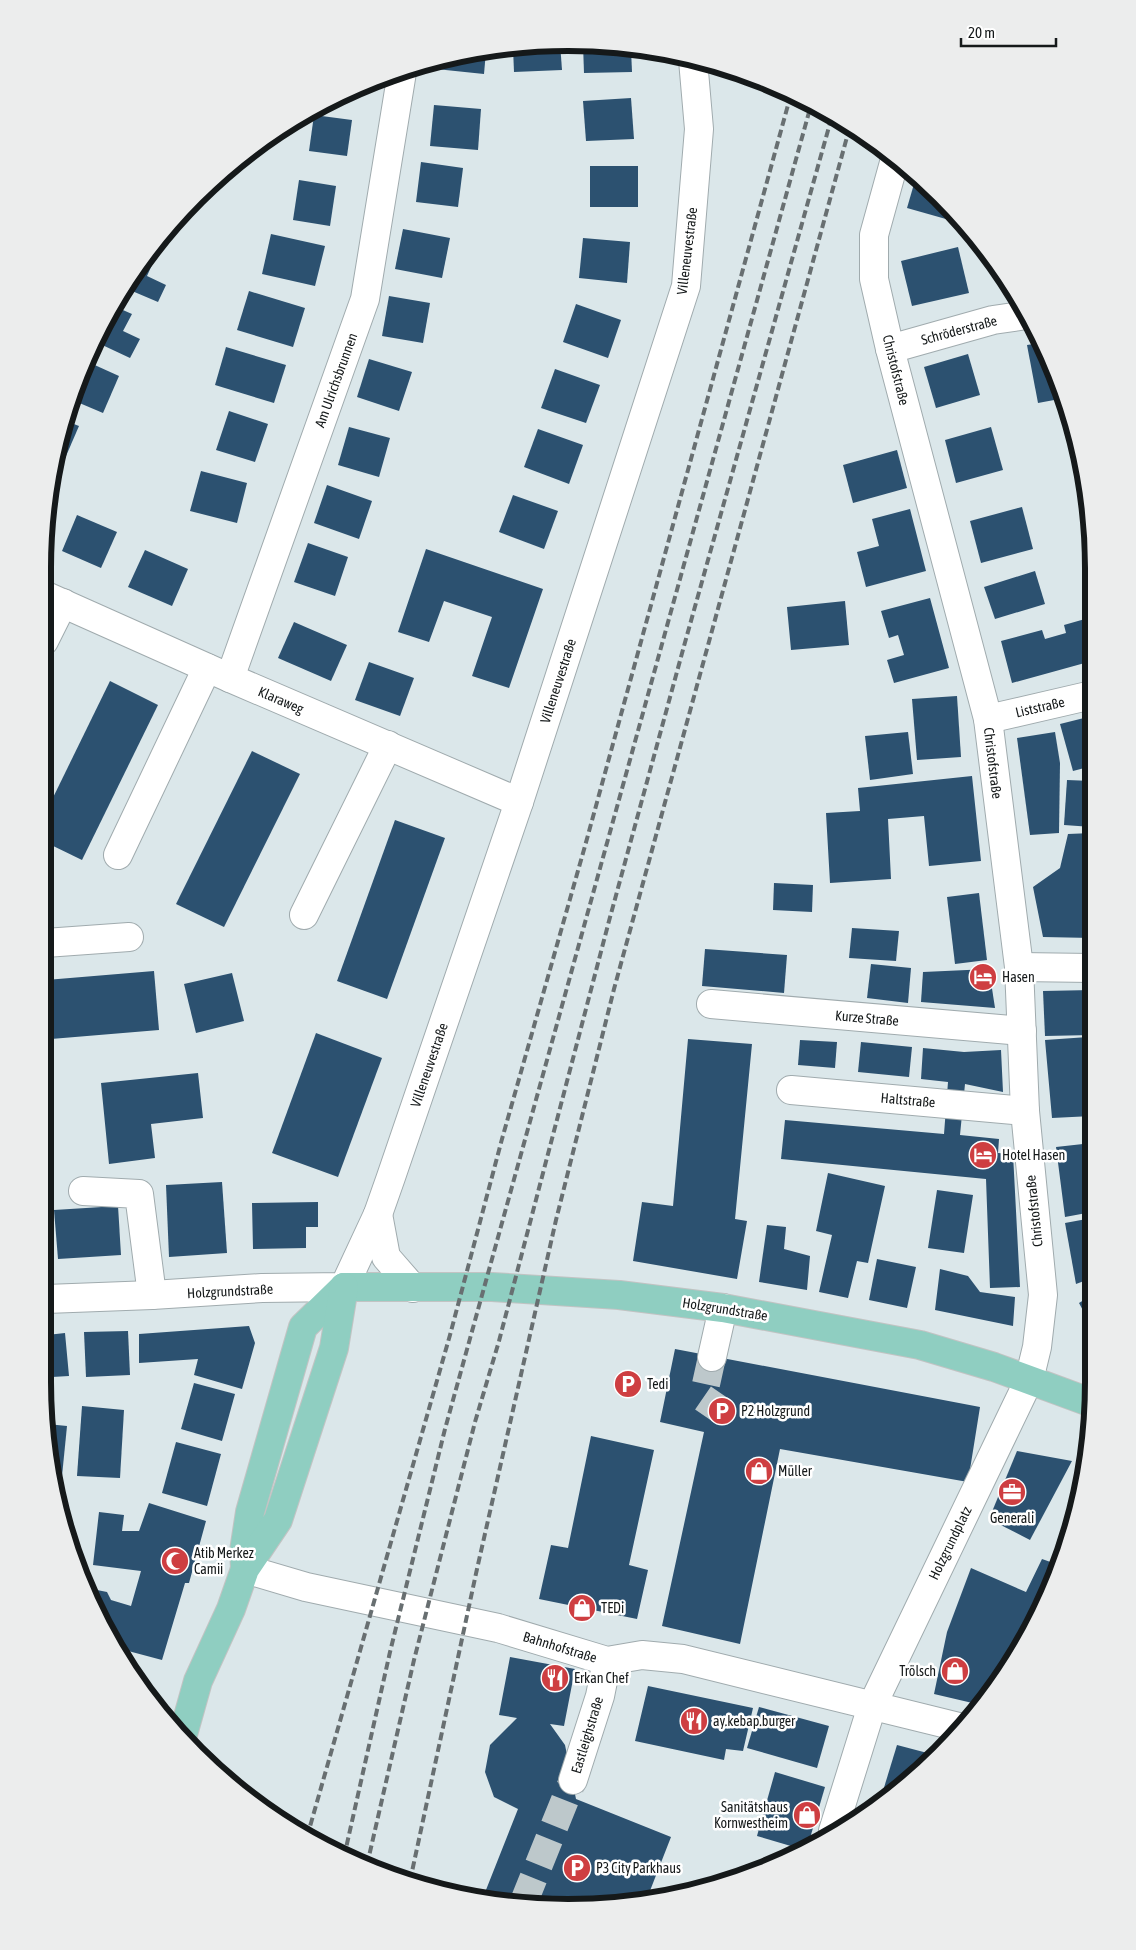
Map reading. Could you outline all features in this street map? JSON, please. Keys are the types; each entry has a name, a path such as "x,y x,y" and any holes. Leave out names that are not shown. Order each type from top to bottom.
{"main road":[{"name":"Holzgrundstraße","path":"344,1287 492,1287 609,1294 723,1308 920,1345 994,1367 1084,1400"},
{"path":"245,1569 244,1551 250,1512 303,1327 344,1287"},
{"path":"185,1729 198,1681 232,1609 245,1569 278,1520 334,1348 344,1287"}],"street":[{"name":"Villeneuvestraße","path":"344,1287 378,1214 519,802 686,286 700,129 694,67"},
{"name":"Am Ulrichsbrunnen","path":"118,855 219,673 365,299 401,79"},
{"name":"Christofstraße","path":"892,166 874,235 874,278 890,349 988,719 1019,967 1025,1111 1043,1295 1037,1347 1029,1380"},
{"name":"Schröderstraße","path":"890,349 993,320 1019,316"},
{"name":"Klaraweg","path":"53,599 219,673 519,802"},
{"name":"Liststraße","path":"988,719 1085,697"},
{"path":"304,915 388,745"},
{"path":"51,943 129,937"},
{"path":"1019,967 1085,968"},
{"name":"Kurze Straße","path":"711,1004 1022,1031"},
{"name":"Haltstraße","path":"791,1090 1025,1111"},
{"path":"83,1191 139,1194 152,1295"},
{"path":"378,1214 386,1257 414,1288"},
{"name":"Holzgrundstraße","path":"51,1299 262,1288 344,1287"},
{"path":"712,1357 723,1308"},
{"name":"Holzgrundplatz","path":"835,1824 872,1706 1029,1380"},
{"name":"Bahnhofstraße","path":"245,1569 306,1587 498,1628 607,1661 642,1655 683,1659 954,1726"},
{"name":"Eastleighstraße","path":"573,1780 600,1696 607,1661"}],"building":[{"path":"561,51 562,70 514,72 513,55"},
{"path":"583,51 631,56 632,72 584,73"},
{"path":"485,58 484,74 436,69 467,61"},
{"path":"631,98 634,139 586,141 583,101"},
{"path":"434,105 481,109 478,150 430,146"},
{"path":"319,116 352,120 347,156 309,151 314,118"},
{"path":"421,162 463,168 458,207 416,202"},
{"path":"590,166 638,166 638,207 590,207"},
{"path":"299,180 336,186 330,226 293,220"},
{"path":"914,184 950,220 907,208"},
{"path":"403,229 450,238 442,278 395,269"},
{"path":"271,234 325,246 315,286 262,274"},
{"path":"583,238 630,242 627,283 579,278"},
{"path":"958,247 969,293 912,306 901,261"},
{"path":"156,256 147,276 166,285 158,302 132,291"},
{"path":"249,291 305,308 293,347 237,330"},
{"path":"389,296 430,303 423,343 382,336"},
{"path":"576,304 621,320 608,358 563,342"},
{"path":"121,309 132,314 123,331 140,339 130,358 102,345"},
{"path":"1033,344 1056,400 1038,403 1027,345"},
{"path":"226,347 286,365 274,403 215,385"},
{"path":"968,354 980,395 936,408 924,367"},
{"path":"369,359 412,372 399,411 357,397"},
{"path":"93,364 119,376 103,413 79,403"},
{"path":"555,369 600,385 586,423 541,408"},
{"path":"229,411 268,424 255,462 216,450"},
{"path":"72,423 79,426 62,462"},
{"path":"349,427 390,438 379,477 338,465"},
{"path":"991,427 1003,470 956,483 945,440"},
{"path":"538,429 583,445 569,484 524,467"},
{"path":"897,450 907,488 853,503 843,465"},
{"path":"201,471 247,483 237,523 190,511"},
{"path":"327,485 372,501 359,539 314,523"},
{"path":"513,495 558,511 544,549 499,532"},
{"path":"1022,507 1033,549 981,563 970,521"},
{"path":"910,509 926,571 866,587 857,552 879,546 872,519"},
{"path":"77,515 117,532 101,568 62,551"},
{"path":"308,543 348,557 335,596 294,582"},
{"path":"426,549 543,589 509,688 472,676 492,617 444,601 429,642 398,632"},
{"path":"145,550 188,569 172,606 128,587"},
{"path":"1035,571 1045,604 995,619 984,587"},
{"path":"930,598 949,668 894,683 887,660 904,655 898,635 889,638 881,611"},
{"path":"845,601 849,645 791,650 787,607"},
{"path":"1085,619 1085,663 1012,683 1001,641 1042,630 1045,639 1066,633 1064,625"},
{"path":"294,622 347,645 331,681 278,658"},
{"path":"369,662 414,678 400,716 355,700"},
{"path":"110,681 158,705 82,860 51,845 51,802"},
{"path":"957,696 961,757 917,760 912,699"},
{"path":"1085,718 1085,768 1073,771 1060,724"},
{"path":"908,732 913,774 870,780 865,736"},
{"path":"1055,732 1060,763 1059,833 1030,835 1017,738"},
{"path":"252,751 300,774 224,927 176,904"},
{"path":"972,776 981,861 929,866 924,816 888,819 891,879 830,883 826,813 860,811 858,788"},
{"path":"1067,780 1085,781 1085,826 1064,825"},
{"path":"395,820 445,838 387,999 337,981"},
{"path":"1085,833 1085,938 1043,937 1033,887 1060,868 1068,834"},
{"path":"774,883 813,885 812,912 773,910"},
{"path":"979,893 987,960 955,964 947,897"},
{"path":"852,928 899,931 896,961 849,958"},
{"path":"705,949 787,955 784,993 702,986"},
{"path":"871,964 911,968 908,1003 867,998"},
{"path":"989,969 995,1008 921,1002 923,972"},
{"path":"154,971 159,1030 51,1039 51,980"},
{"path":"232,973 244,1021 196,1033 184,984"},
{"path":"1085,990 1085,1035 1045,1036 1043,991"},
{"path":"316,1033 382,1058 338,1177 272,1153"},
{"path":"1085,1037 1085,1116 1052,1118 1045,1040"},
{"path":"688,1039 752,1044 735,1219 747,1221 737,1279 633,1261 642,1202 673,1206"},
{"path":"800,1040 837,1042 835,1068 798,1065"},
{"path":"861,1042 912,1047 909,1077 858,1072"},
{"path":"923,1048 964,1052 1001,1050 1003,1092 965,1084 960,1135 999,1139 998,1153 1013,1154 1020,1287 990,1288 986,1179 781,1159 785,1120 944,1134 948,1082 921,1079"},
{"path":"198,1073 203,1118 151,1124 155,1158 109,1164 101,1083"},
{"path":"1085,1144 1085,1213 1065,1217 1056,1147"},
{"path":"828,1173 885,1186 868,1263 857,1261 848,1298 819,1292 832,1235 816,1231"},
{"path":"222,1182 227,1253 169,1257 166,1185"},
{"path":"937,1190 973,1195 964,1253 928,1248"},
{"path":"318,1202 318,1227 306,1227 306,1248 253,1249 252,1203"},
{"path":"118,1206 121,1255 58,1259 54,1210"},
{"path":"1085,1219 1085,1281 1076,1284 1065,1223"},
{"path":"767,1225 786,1227 784,1249 810,1256 807,1290 759,1282"},
{"path":"877,1259 916,1267 907,1308 869,1300"},
{"path":"940,1269 968,1276 980,1292 1015,1297 1013,1326 935,1310"},
{"path":"1085,1299 1085,1314 1079,1303"},
{"path":"249,1326 255,1343 242,1389 194,1375 198,1359 139,1363 139,1334"},
{"path":"128,1331 130,1375 86,1377 84,1332"},
{"path":"65,1333 69,1376 52,1377 54,1406 52,1406 51,1382 51,1335"},
{"path":"675,1349 980,1407 968,1482 780,1449 740,1644 662,1626 704,1432 660,1422"},
{"path":"194,1383 235,1394 222,1441 181,1429"},
{"path":"82,1406 124,1410 120,1478 77,1476"},
{"path":"53,1425 67,1426 61,1484"},
{"path":"591,1436 654,1450 629,1565 648,1570 637,1619 539,1599 551,1545 568,1548"},
{"path":"176,1442 221,1454 207,1506 162,1493"},
{"path":"1017,1451 1072,1461 1030,1540 989,1519"},
{"path":"149,1503 206,1521 189,1583 185,1583 162,1660 127,1651 96,1591 107,1592 111,1600 131,1606 141,1571 93,1565 99,1512 124,1515 122,1531 139,1531"},
{"path":"1042,1559 1052,1562 1031,1611 1016,1640 973,1703 934,1694 947,1632 971,1568 1026,1592"},
{"name":"P3 City Parkhaus","path":"510,1657 575,1669 564,1726 550,1724 565,1745 576,1799 671,1837 650,1892 602,1898 568,1899 534,1898 485,1892 518,1809 494,1797 485,1772 490,1745 517,1718 499,1715"},
{"path":"648,1686 753,1708 743,1751 726,1749 724,1760 635,1741"},
{"path":"759,1707 829,1726 817,1768 747,1748"},
{"path":"897,1745 927,1753 909,1771 883,1792"},
{"path":"775,1772 825,1787 810,1838 793,1847 757,1836"}],"tunnel":[{"path":"712,1357 703,1398 722,1411"},
{"path":"526,1897 573,1780"}],"railway":[{"path":"309,1829 450,1335 502,1139 585,846 789,101"},
{"path":"346,1848 390,1652 445,1429 809,111"},
{"path":"369,1858 414,1660 475,1422 499,1341 609,921 684,646 830,123"},
{"path":"412,1874 477,1569 556,1220 614,989 848,134"}],"place":[{"name":"Hasen","path":"983,977"},
{"name":"Hotel Hasen","path":"983,1155"},
{"name":"Tedi","path":"628,1384"},
{"name":"P2 Holzgrund","path":"722,1411"},
{"name":"Müller","path":"759,1471"},
{"name":"Generali","path":"1012,1492"},
{"name":"Atib Merkez Camii","path":"175,1561"},
{"name":"TEDi","path":"582,1608"},
{"name":"Trölsch","path":"955,1671"},
{"name":"Erkan Chef","path":"555,1678"},
{"name":"ay.kebap.burger","path":"694,1721"},
{"name":"Sanitätshaus Kornwestheim","path":"807,1815"},
{"name":"P3 City Parkhaus","path":"577,1868"}]}
